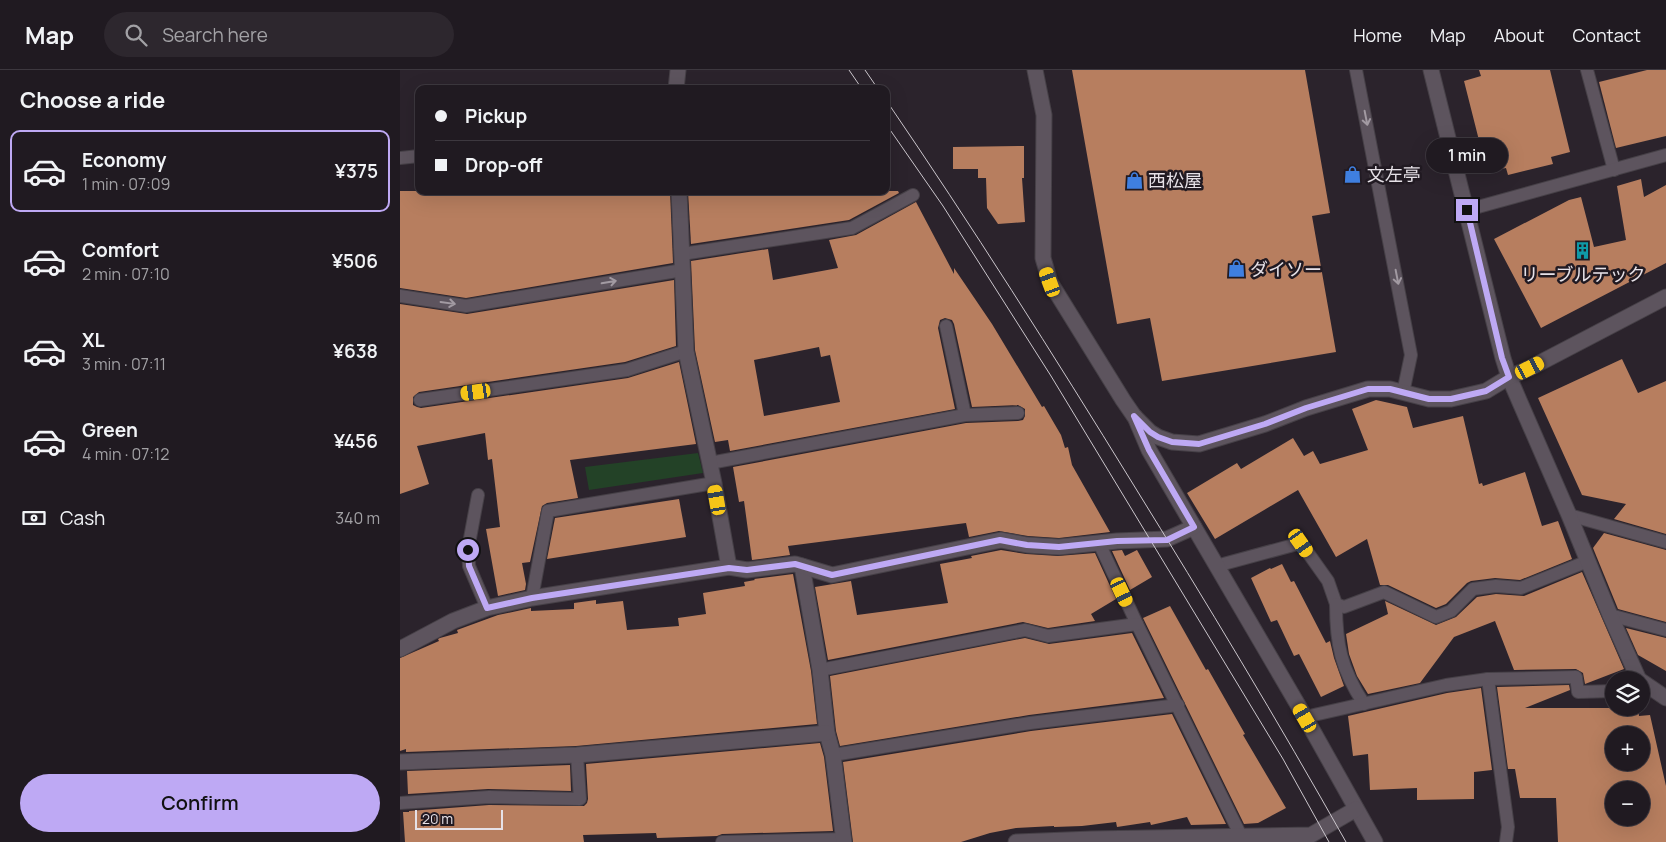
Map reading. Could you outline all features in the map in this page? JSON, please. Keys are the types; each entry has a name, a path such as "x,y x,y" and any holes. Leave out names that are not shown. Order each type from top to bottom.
{"street":[{"path":"676,85 678,70"},
{"path":"1035,70 1044,115 1043,258 1050,282 1134,416 1149,450 1375,842"},
{"path":"1431,70 1502,358 1635,671"},
{"path":"679,195 686,351 714,483 729,568"},
{"path":"1134,416 1150,432 1158,437 1172,442 1199,444 1368,389 1390,389 1429,399 1451,399 1486,391 1509,377 1530,368 1666,297"},
{"path":"400,649 453,621 487,608 532,598 729,568 747,570 795,564 832,575 1000,540 1027,545 1059,547 1117,541 1167,540 1194,527"},
{"path":"802,566 820,670 827,733 833,755 844,841"},
{"path":"1650,687 1666,698"},
{"path":"400,762 577,755 827,733"},
{"path":"1016,842 1220,839 1241,836 1311,835 1356,809"}],"lane":[{"path":"1356,70 1412,356 1403,393"},
{"path":"1587,70 1614,170"},
{"path":"1467,210 1666,155"},
{"path":"400,158 415,156"},
{"path":"682,254 852,228 913,195"},
{"path":"400,296 466,306 683,270"},
{"path":"946,326 965,415"},
{"path":"420,400 627,370 686,351"},
{"path":"710,463 965,415 1018,413"},
{"path":"532,598 548,511 714,483"},
{"path":"478,495 468,550 469,566 487,608"},
{"path":"1569,515 1666,542"},
{"path":"1099,543 1241,836"},
{"path":"1216,566 1301,543 1328,581 1336,604 1336,632 1342,659 1352,686 1364,704"},
{"path":"1336,604 1344,606 1384,592 1436,618 1450,612 1473,589 1496,586 1521,588 1588,561"},
{"path":"1610,615 1666,630"},
{"path":"820,670 1025,630 1048,636 1137,624"},
{"path":"1305,718 1446,685 1488,679 1576,676 1578,692 1605,691"},
{"path":"1488,679 1508,827 1506,842"},
{"path":"833,755 1030,723 1178,705"},
{"path":"400,803 489,797 580,799 577,755"},
{"path":"722,842 844,841"}],"green space":[{"path":"698,453 703,473 589,490 585,467"}],"building":[{"path":"1072,70 1305,70 1330,213 1312,216 1336,352 1162,381 1150,318 1117,324"},
{"path":"1479,70 1550,70 1570,152 1551,157 1553,164 1508,175 1506,168 1487,172 1464,81 1481,76"},
{"path":"1647,70 1666,70 1666,136 1616,148 1599,82"},
{"path":"1024,146 1024,178 1022,178 1025,222 998,224 987,208 986,178 978,178 978,169 953,169 953,147"},
{"name":"リーブルテック","path":"1641,179 1644,197 1666,185 1666,263 1541,328 1494,239 1569,200 1581,197 1594,247 1626,240 1617,186"},
{"path":"400,191 415,191 415,195 670,195 673,263 466,298 400,288"},
{"path":"890,191 898,191 899,193 849,220 691,244 688,195 890,195"},
{"path":"916,202 954,274 954,268 992,324 1042,407 1044,406 1061,435 1065,448 1068,447 1072,465 1110,532 1059,538 1028,536 999,531 969,537 966,523 788,546 790,555 752,560 744,501 739,502 733,467 966,423 1018,421 1023,420 1025,416 1025,409 1018,405 972,407 954,324 952,320 945,318 940,320 938,328 955,409 730,451 728,440 715,442 695,350 691,261 768,249 773,280 838,268 829,240 856,235","holes":["819,347 821,357 830,355 840,402 764,416 754,360"]},
{"path":"674,280 676,346 625,362 419,392 413,397 413,405 421,408 628,378 679,362 696,444 570,460 578,498 547,503 542,506 530,562 522,563 526,584 525,590 498,596 486,529 500,527 492,459 488,460 485,433 417,446 429,484 400,494 400,304 467,314"},
{"path":"1622,359 1638,393 1666,381 1666,534 1614,519 1626,504 1582,495 1538,398"},
{"path":"1376,400 1407,407 1413,428 1463,416 1479,484 1482,483 1483,486 1525,472 1542,526 1558,521 1572,559 1520,580 1495,578 1471,581 1446,604 1436,608 1388,585 1380,585 1367,539 1336,557 1298,490 1215,539 1187,493 1237,463 1241,469 1293,438 1304,456 1313,451 1320,464 1368,450 1352,409"},
{"path":"679,499 686,537 547,559 555,518"},
{"path":"1604,533 1666,550 1666,622 1618,609 1593,548"},
{"path":"1001,550 1058,556 1095,553 1116,599 1091,614 1095,621 1048,628 1023,622 828,660 815,587 851,581 857,615 948,603 940,564"},
{"path":"1122,550 1125,556 1137,550 1152,577 1130,590 1112,551"},
{"path":"1282,564 1291,582 1294,581 1326,643 1330,641 1344,686 1321,697 1299,654 1294,656 1277,620 1271,622 1251,578"},
{"path":"1582,572 1624,669 1605,671 1605,676 1585,684 1583,673 1576,669 1514,670 1495,621 1454,637 1420,683 1368,694 1357,676 1349,654 1346,634 1388,614 1385,601 1436,625 1456,617 1477,597 1496,594 1524,596"},
{"path":"793,574 811,671 817,724 576,746 406,752 406,749 400,751 400,658 439,641 438,639 440,638 458,633 457,630 498,615 531,608 531,611 574,609 574,603 596,600 596,604 623,601 627,630 679,626 678,618 706,614 703,593 745,586 744,582 754,579"},
{"path":"1170,606 1206,670 1208,669 1245,734 1243,735 1286,808 1258,823 1244,824 1143,618"},
{"path":"1626,628 1666,638 1666,671 1638,655"},
{"path":"1132,633 1164,698 1029,715 840,746 836,731 830,676 1025,638 1049,644"},
{"path":"1569,685 1570,690 1525,708 1605,708 1605,716 1650,715 1666,786 1666,842 1558,842 1556,798 1520,798 1515,769 1508,769 1497,687"},
{"path":"1481,688 1492,770 1474,772 1474,799 1417,800 1417,788 1370,790 1368,754 1353,756 1348,716 1447,693"},
{"path":"1172,714 1226,824 1191,825 1187,817 1151,825 1150,822 1117,827 1116,822 1082,826 1016,828 990,833 961,842 853,842 843,762 1031,731"},
{"path":"820,743 824,757 833,831 657,838 656,833 583,835 584,842 405,842 403,812 489,805 584,806 588,799 586,764"},
{"path":"570,765 571,791 488,789 408,794 407,771"}],"tram line":[{"path":"849,70 859,85"},
{"path":"865,70 875,85"},
{"path":"890,106 981,243 1103,435 1188,573 1346,842"},
{"path":"890,130 943,206 1051,376 1283,759 1329,842"}],"place":[{"name":"文左亭","path":"1353,174"},
{"name":"西松屋","path":"1134,180"},
{"name":"リーブルテック","path":"1583,251"},
{"name":"ダイソー","path":"1236,269"}],"route":[{"path":"468,550 469,566 487,608 532,598 729,568 747,570 795,564 832,575 1000,540 1027,545 1059,547 1117,541 1167,540 1194,527 1149,450 1134,416 1150,432 1158,437 1172,442 1199,444 1368,389 1390,389 1429,399 1451,399 1486,391 1509,377 1502,358 1467,210"}]}
